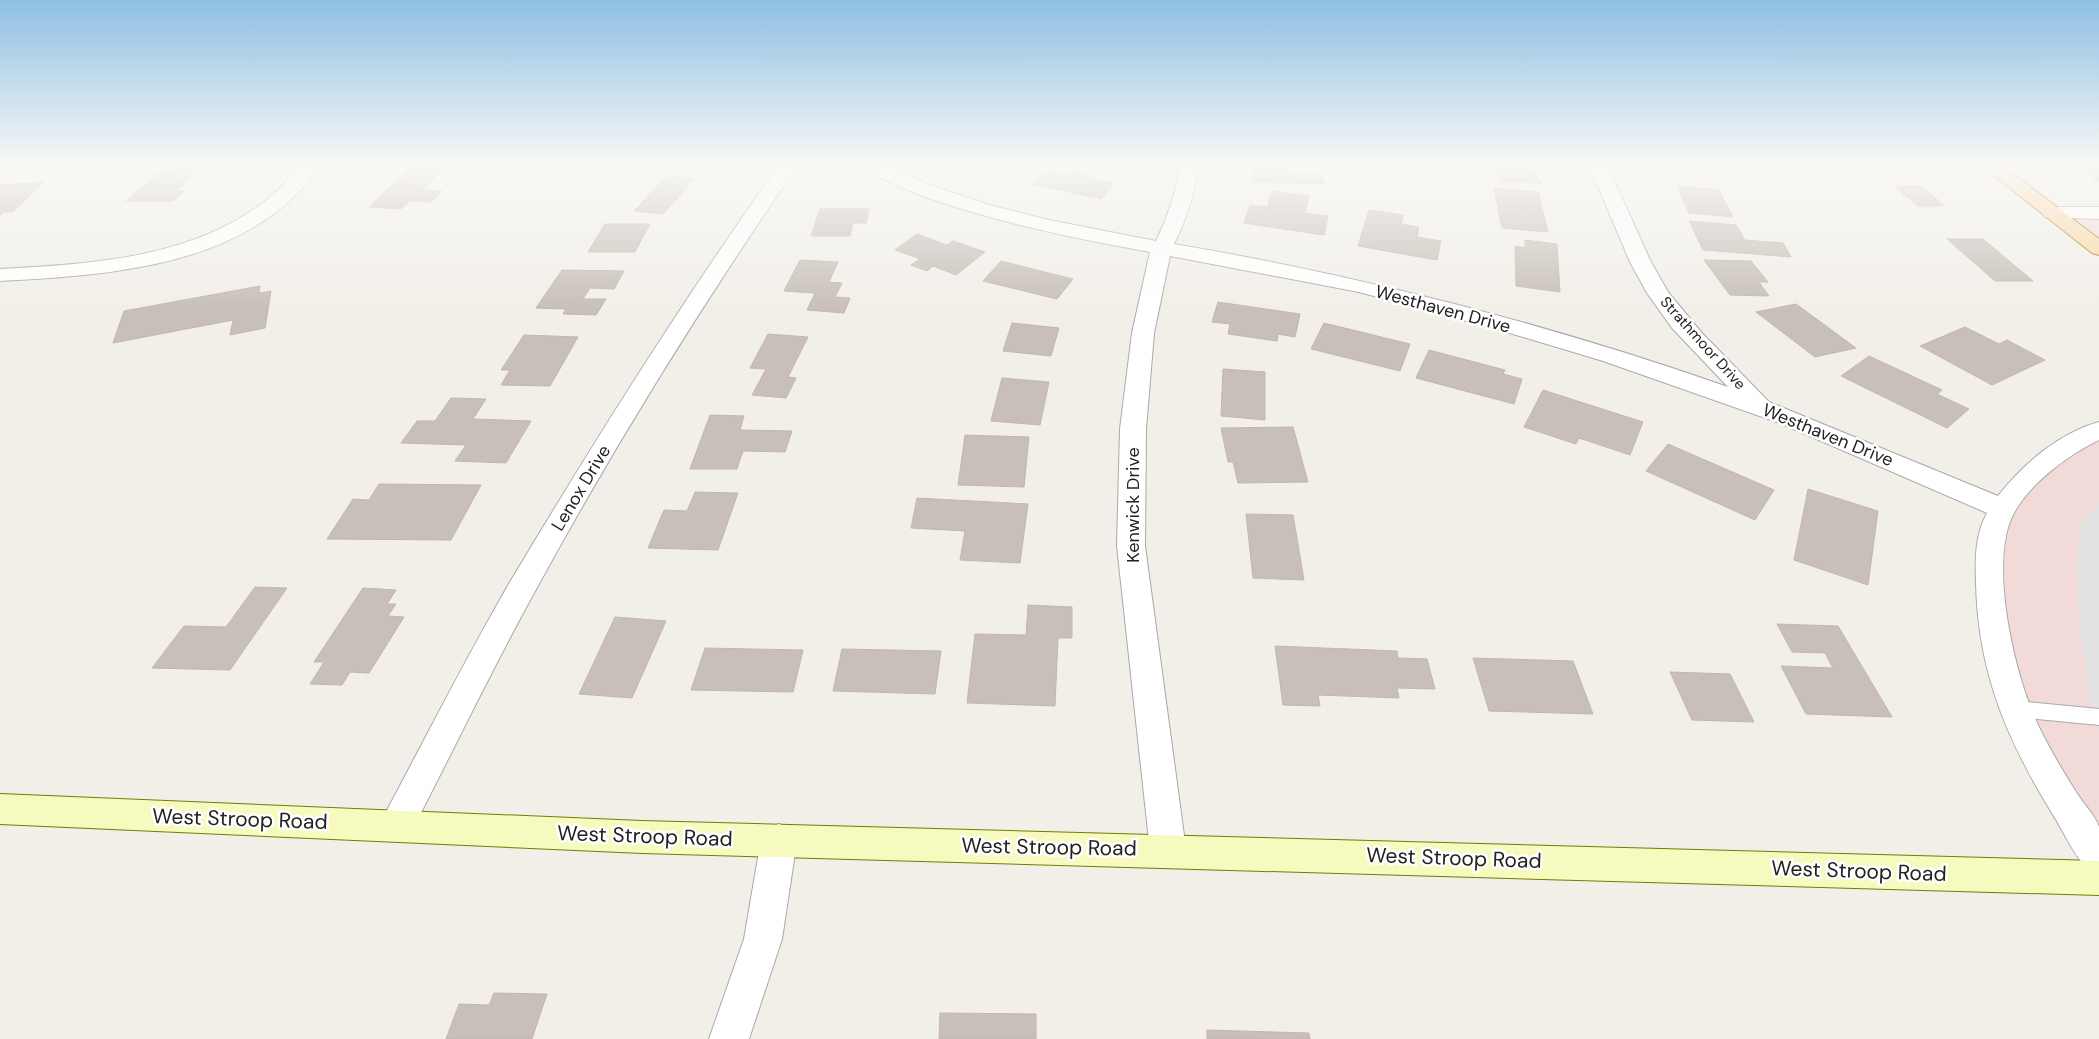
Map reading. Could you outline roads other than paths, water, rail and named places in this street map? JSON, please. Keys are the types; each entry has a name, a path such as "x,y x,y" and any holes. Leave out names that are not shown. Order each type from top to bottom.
{"main road":[{"path":"2053,213 2099,249"},
{"name":"West Stroop Road","path":"0,809 632,836 2099,878"}],"street":[{"path":"0,275 83,270 124,264 170,254 235,228 261,213"},
{"name":"Lenox Drive","path":"397,825 520,591 621,421 723,259 755,213"},
{"name":"Westhaven Drive","path":"998,213 1052,228 1355,285 1434,305 1587,349 1762,408 1839,438 2003,509"},
{"name":"Kenwick Drive","path":"1168,850 1131,546 1133,430 1143,333 1162,248 1179,213"},
{"name":"Strathmoor Drive","path":"1620,213 1646,272 1659,294 1688,330 1762,408"},
{"path":"2099,430 2069,444 2032,472 2003,509 1997,519 1990,549 1989,602 1999,663 2023,732 2056,794 2099,856"},
{"path":"729,1039 763,939 780,840"}],"lane":[{"path":"2015,710 2099,717"}]}
